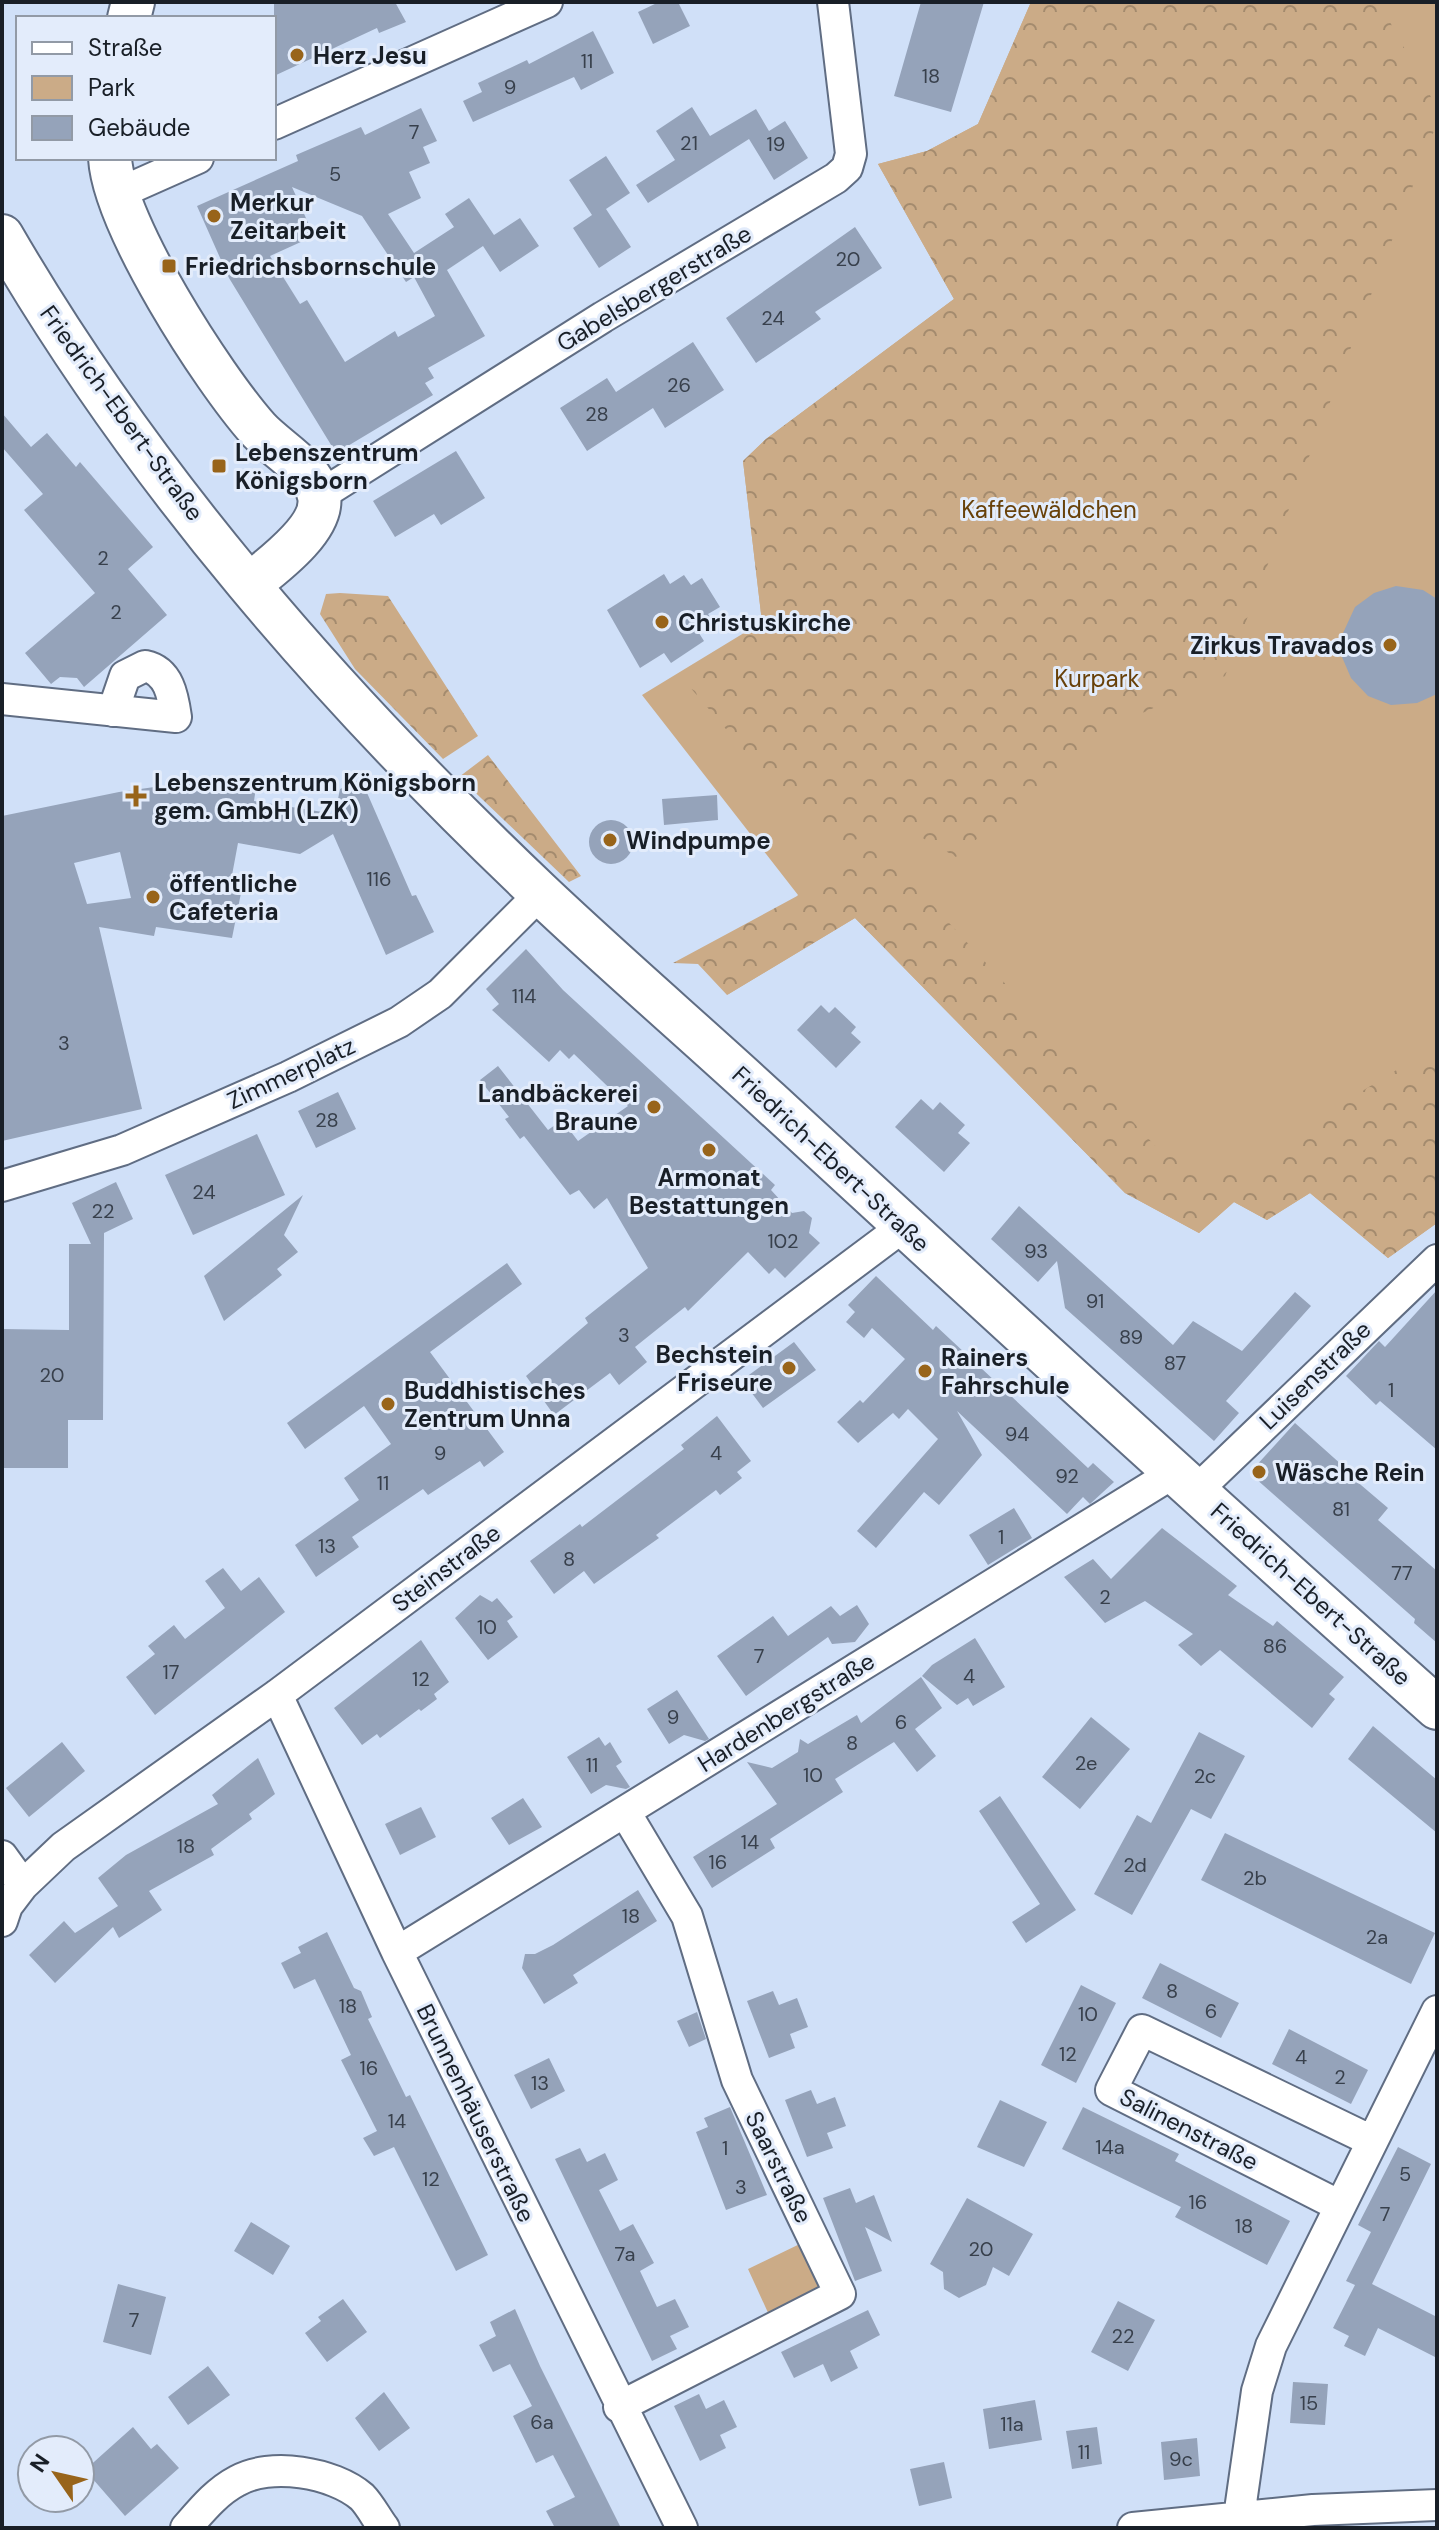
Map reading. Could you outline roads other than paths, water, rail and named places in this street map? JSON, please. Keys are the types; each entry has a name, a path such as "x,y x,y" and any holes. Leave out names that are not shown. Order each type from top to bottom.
{"main road":[{"path":"113,176 128,225 154,272 237,402 260,431 307,476 319,496 317,515 300,540 250,584"},
{"name":"Friedrich-Ebert-Straße","path":"2,236 79,360 125,425 250,584 366,718 541,893 1437,1708"}],"street":[{"path":"276,123 547,2"},
{"name":"Gabelsbergerstraße","path":"319,496 603,317 836,178 847,168 851,154 833,2"},
{"path":"113,176 189,160"},
{"path":"2,699 113,711"},
{"name":"Zimmerplatz","path":"2,1186 122,1150 288,1077 399,1022 440,994 541,893"},
{"name":"Steinstraße","path":"2,1921 7,1906 23,1885 63,1847 277,1695 904,1226"},
{"name":"Luisenstraße","path":"1185,1482 1437,1260"},
{"name":"Hardenbergstraße","path":"397,1952 625,1812 1185,1482"},
{"name":"Brunnenhäuserstraße","path":"277,1695 397,1952 619,2407 682,2528"},
{"name":"Saarstraße","path":"619,2407 840,2294 737,2080 687,1916 625,1812"},
{"path":"2,1856 23,1885"},
{"path":"1239,2517 1261,2376 1271,2346 1437,2011"},
{"name":"Salinenstraße","path":"1340,2206 1111,2090 1142,2030 1372,2141"},
{"path":"186,2528 214,2497 237,2480 257,2473 294,2470 316,2475 361,2497 384,2528"},
{"path":"1133,2528 1239,2517 1437,2505"}],"place":[{"name":"Herz Jesu","path":"297,55"},
{"name":"Merkur Zeitarbeit","path":"214,216"},
{"name":"Friedrichsbornschule","path":"169,266"},
{"name":"Lebenszentrum Königsborn","path":"219,466"},
{"name":"Christuskirche","path":"662,622"},
{"name":"Zirkus Travados","path":"1390,645"},
{"name":"Lebenszentrum Königsborn gem. GmbH (LZK)","path":"136,796"},
{"name":"Windpumpe","path":"610,840"},
{"name":"öffentliche Cafeteria","path":"153,897"},
{"name":"Landbäckerei Braune","path":"654,1107"},
{"name":"Armonat Bestattungen","path":"709,1150"},
{"name":"Bechstein Friseure","path":"789,1368"},
{"name":"Rainers Fahrschule","path":"925,1371"},
{"name":"Buddhistisches Zentrum Unna","path":"388,1404"},
{"name":"Wäsche Rein","path":"1259,1472"}],"park label":[{"name":"Kaffeewäldchen","path":"1049,509"},
{"name":"Kurpark","path":"1097,678"}]}
